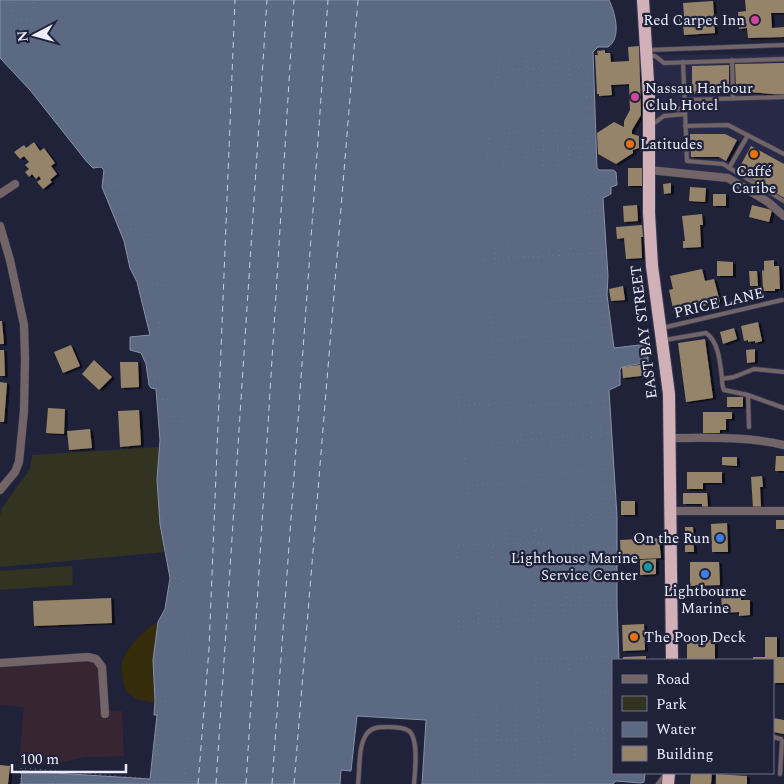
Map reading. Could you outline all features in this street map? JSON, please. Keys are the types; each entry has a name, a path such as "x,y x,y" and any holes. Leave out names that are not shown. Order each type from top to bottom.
{"highway":[{"name":"EAST BAY STREET","path":"643,0 649,97 648,130 652,266 669,394 672,659"}],"street":[{"path":"649,170 728,178 768,202 784,216"},
{"path":"0,194 15,184"},
{"path":"0,226 10,260 24,325 25,360 24,410 19,462 16,472 0,490"},
{"path":"669,438 739,438 784,445"},
{"path":"669,511 784,511"},
{"path":"0,664 88,657 96,659 102,667 106,714"}],"lane":[{"path":"645,53 784,45"},
{"path":"645,53 655,56 664,63 784,59"},
{"path":"732,60 733,98"},
{"path":"683,62 687,161 714,163 729,168 784,201"},
{"path":"649,97 663,108 685,109"},
{"path":"684,100 784,97"},
{"path":"648,130 664,116 685,114"},
{"path":"685,126 728,125 784,154"},
{"path":"729,168 748,135"},
{"name":"PRICE LANE","path":"661,334 782,300"},
{"path":"661,334 706,333 716,345 722,388 724,390 748,395 784,408"},
{"path":"722,379 734,377 754,369 784,372"},
{"path":"748,395 749,427"},
{"path":"358,784 362,744 370,730 379,727 399,728 409,731 413,737 416,764 414,784"},
{"path":"774,737 782,741 780,774"},
{"path":"658,784 666,774"}],"path":[{"path":"11,0 12,21 34,20 33,0"},
{"path":"599,1 609,0"},
{"path":"542,50 542,86"},
{"path":"569,50 570,86"},
{"path":"582,50 582,67"},
{"path":"526,51 527,87"},
{"path":"556,51 558,86"},
{"path":"496,88 501,52"},
{"path":"498,70 587,67 588,84 594,83"},
{"path":"512,70 512,86"},
{"path":"586,97 595,96"},
{"path":"57,124 74,111 69,98"},
{"path":"585,108 595,108"},
{"path":"585,119 595,119"},
{"path":"527,150 588,147 587,130 596,129"},
{"path":"543,130 543,167"},
{"path":"558,130 558,166"},
{"path":"569,166 570,130"},
{"path":"486,169 489,134 529,132 525,167"},
{"path":"503,167 508,133"},
{"path":"580,147 582,166"},
{"path":"596,182 616,180"},
{"path":"103,181 126,189"},
{"path":"588,192 593,198 602,198 599,190"},
{"path":"111,205 128,211"},
{"path":"584,212 604,210"},
{"path":"120,230 144,229 147,240"},
{"path":"508,241 509,265"},
{"path":"522,246 523,261"},
{"path":"536,247 538,266"},
{"path":"601,247 601,259"},
{"path":"495,248 495,266"},
{"path":"570,248 570,260"},
{"path":"590,248 591,259"},
{"path":"482,249 483,268"},
{"path":"549,249 550,261"},
{"path":"580,249 581,259"},
{"path":"559,250 560,261"},
{"path":"483,259 607,253"},
{"path":"582,277 608,276"},
{"path":"137,282 175,287 180,299"},
{"path":"597,290 599,306"},
{"path":"590,291 590,305"},
{"path":"583,292 583,305"},
{"path":"568,293 568,307"},
{"path":"552,295 554,308"},
{"path":"542,296 544,310"},
{"path":"535,304 608,296"},
{"path":"490,312 494,360"},
{"path":"601,317 610,315"},
{"path":"169,319 170,329"},
{"path":"601,322 610,321"},
{"path":"159,322 159,330"},
{"path":"606,327 606,336"},
{"path":"597,329 598,337"},
{"path":"492,340 532,336 533,343 612,335"},
{"path":"573,339 574,354"},
{"path":"598,349 614,347"},
{"path":"149,378 161,377"},
{"path":"457,387 462,437"},
{"path":"488,396 489,410"},
{"path":"591,397 592,408"},
{"path":"474,398 475,411"},
{"path":"157,400 177,400"},
{"path":"458,406 514,402 515,408 609,400"},
{"path":"603,401 603,407"},
{"path":"500,403 501,408"},
{"path":"581,403 582,410"},
{"path":"558,404 559,411"},
{"path":"570,404 570,410"},
{"path":"549,405 549,412"},
{"path":"536,406 536,412"},
{"path":"158,417 182,416 182,422"},
{"path":"172,417 172,423"},
{"path":"600,426 602,442"},
{"path":"591,427 592,443"},
{"path":"570,428 572,445"},
{"path":"582,428 583,444"},
{"path":"561,430 562,446"},
{"path":"551,431 552,447"},
{"path":"531,432 533,448"},
{"path":"542,432 542,448"},
{"path":"160,440 189,440 195,434"},
{"path":"521,434 522,449"},
{"path":"492,443 611,434"},
{"path":"491,436 492,451"},
{"path":"508,437 508,442"},
{"path":"512,442 512,450"},
{"path":"501,443 502,450"},
{"path":"464,453 468,500"},
{"path":"467,486 527,480 527,476 614,470"},
{"path":"601,488 615,487"},
{"path":"601,499 616,497"},
{"path":"610,508 610,517"},
{"path":"600,509 601,517"},
{"path":"572,510 573,526"},
{"path":"582,510 583,526"},
{"path":"591,510 592,526"},
{"path":"573,518 618,516"},
{"path":"456,563 460,526"},
{"path":"506,528 506,559"},
{"path":"458,622 534,620 535,528 551,529"},
{"path":"478,529 478,559"},
{"path":"520,529 520,559"},
{"path":"492,558 493,530"},
{"path":"606,530 617,530"},
{"path":"573,540 573,555"},
{"path":"583,540 583,556"},
{"path":"592,540 592,556"},
{"path":"458,545 551,543"},
{"path":"573,548 617,547"},
{"path":"601,548 601,555"},
{"path":"535,558 550,558"},
{"path":"182,582 183,572"},
{"path":"602,572 617,572"},
{"path":"535,574 549,574"},
{"path":"170,578 183,579"},
{"path":"566,592 567,605"},
{"path":"579,592 579,605"},
{"path":"552,605 553,594"},
{"path":"458,596 459,649"},
{"path":"478,644 479,599"},
{"path":"517,599 517,620"},
{"path":"497,602 498,642"},
{"path":"535,605 617,605"},
{"path":"549,605 550,616"},
{"path":"563,605 563,616"},
{"path":"155,701 162,703 172,701 181,695 186,685 187,669 190,665 188,636 182,625 165,609"},
{"path":"535,647 540,776 554,775"},
{"path":"535,659 619,656"},
{"path":"568,658 569,676"},
{"path":"582,658 583,674"},
{"path":"554,659 555,676"},
{"path":"604,680 612,679"},
{"path":"596,698 595,692 612,691"},
{"path":"604,692 605,696"},
{"path":"536,696 550,696"},
{"path":"496,700 498,779"},
{"path":"516,700 518,778"},
{"path":"537,712 552,711"},
{"path":"25,784 26,774 119,783 153,783 155,779 159,714"},
{"path":"474,714 478,780"},
{"path":"575,770 576,715"},
{"path":"590,742 591,716"},
{"path":"603,744 604,716"},
{"path":"537,726 552,726"},
{"path":"576,729 612,730"},
{"path":"184,784 188,737"},
{"path":"475,741 538,738"},
{"path":"538,741 554,740"},
{"path":"539,759 551,758"},
{"path":"20,784 21,768 184,780"},
{"path":"55,777 55,784"},
{"path":"84,779 84,784"},
{"path":"134,783 144,784"}],"shaded area":[{"path":"784,54 784,209 728,175 654,167 653,55"},
{"path":"99,657 99,710 122,711 124,756 84,757 53,765 19,762 24,707 0,705 0,660"}],"green space":[{"path":"159,447 158,500 166,552 0,567 0,515 2,508 30,469 32,455"},
{"path":"72,566 73,585 0,590 0,571"}],"sand":[{"path":"158,622 153,660 155,703 136,699 125,690 122,662 131,646 148,628"}],"water":[{"path":"0,0 609,0 615,18 615,38 608,47 598,47 593,52 597,168 599,170 613,170 616,172 617,185 611,187 611,194 603,198 608,276 607,295 614,348 648,344 648,362 622,367 620,369 620,385 609,390 617,516 619,659 612,659 612,774 645,774 644,782 616,781 613,784 422,784 426,720 357,716 351,771 341,770 340,784 21,784 22,771 150,779 157,715 154,715 153,660 158,622 165,609 170,578 160,524 157,480 160,440 156,389 151,388 149,385 146,364 141,353 130,350 130,337 150,335 137,282 130,268 124,241 102,187 104,170 101,167 93,168 87,162 30,90 0,58"}],"building":[{"name":"Red Carpet Inn","path":"745,0 784,0 784,13 771,13 772,28 784,27 784,37 748,38 747,28 739,29 738,12 746,11"},
{"path":"713,1 715,33 684,35 683,24 679,25 679,16 684,15 683,3"},
{"name":"Nassau Harbour Club Hotel","path":"639,46 641,115 632,130 632,134 639,136 639,148 633,150 633,153 616,164 598,154 597,133 614,122 624,127 624,121 630,110 629,84 611,85 612,95 599,96 597,94 595,55 598,55 597,51 605,50 605,53 610,53 611,62 629,61 628,47"},
{"path":"784,63 784,95 736,91 735,64"},
{"path":"729,65 729,93 692,94 692,66"},
{"path":"690,134 725,134 737,140 726,161 719,157 691,157"},
{"path":"34,142 40,151 44,148 55,163 51,166 57,174 50,180 52,182 43,189 37,182 41,179 39,176 36,179 32,174 29,177 25,172 29,169 25,165 29,162 24,156 20,159 14,152 24,145 26,148"},
{"path":"751,146 784,164 784,198 737,172"},
{"path":"628,168 642,168 642,186 628,186"},
{"path":"671,183 671,193 664,194 663,184"},
{"path":"690,187 706,188 705,202 689,201"},
{"path":"713,194 726,194 726,206 713,206"},
{"path":"637,205 638,221 624,222 623,206"},
{"path":"752,205 772,210 769,222 749,217"},
{"path":"702,214 703,225 700,225 701,247 683,248 683,241 685,241 682,216"},
{"path":"642,225 642,258 626,259 624,238 617,239 616,227"},
{"path":"774,260 774,266 779,266 780,289 763,291 762,270 764,271 764,261"},
{"path":"717,261 733,262 733,276 717,276"},
{"path":"702,269 705,281 714,279 720,302 674,313 669,290 673,289 670,276"},
{"path":"749,271 757,271 758,286 750,286"},
{"path":"623,286 625,300 611,301 609,289"},
{"path":"0,321 2,321 4,344 0,344"},
{"path":"758,322 762,341 755,343 755,341 744,341 741,326"},
{"path":"734,328 737,339 723,344 720,332"},
{"path":"705,339 713,398 686,402 678,343"},
{"path":"71,345 80,366 63,373 54,352"},
{"path":"755,349 755,362 747,363 746,350"},
{"path":"0,350 4,350 5,376 0,376"},
{"path":"94,360 112,377 99,390 82,374"},
{"path":"120,362 138,362 139,387 121,388"},
{"path":"648,364 649,375 623,378 622,367"},
{"path":"0,382 7,383 4,422 0,422"},
{"path":"727,397 743,397 743,407 727,407"},
{"path":"48,408 65,409 64,434 46,433"},
{"path":"139,410 141,445 120,447 118,411"},
{"path":"703,412 732,412 732,419 726,419 726,430 720,430 720,433 703,433"},
{"path":"90,429 92,448 69,450 67,431"},
{"path":"776,456 784,456 784,471 775,471"},
{"path":"722,457 737,457 737,466 722,465"},
{"path":"687,472 722,472 722,483 703,483 703,489 687,489"},
{"path":"762,476 763,487 760,487 761,508 753,508 751,477"},
{"path":"683,493 707,493 708,508 702,508 702,504 683,504"},
{"path":"621,501 635,501 635,515 621,515"},
{"path":"776,520 784,520 784,529 776,529"},
{"name":"On the Run","path":"727,523 728,552 712,552 711,524"},
{"path":"685,527 693,527 694,552 685,552"},
{"path":"659,538 661,558 621,560 620,540"},
{"name":"Lighthouse Marine Service Center","path":"656,559 656,574 640,575 640,560"},
{"name":"Lightbourne Marine","path":"690,562 719,562 720,585 690,586"},
{"path":"721,592 741,593 741,600 750,600 750,615 739,616 739,612 722,613"},
{"path":"111,598 112,623 34,626 33,601"},
{"name":"The Poop Deck","path":"644,624 645,650 623,651 622,625"},
{"path":"765,637 777,637 777,657 784,657 784,683 774,683 774,659 753,659 753,657 765,657"},
{"path":"687,639 715,640 715,659 687,659"},
{"path":"646,656 646,659 623,659 623,657"},
{"path":"774,718 784,720 784,734 774,732"},
{"path":"0,765 10,766 8,784 0,784"},
{"path":"691,774 712,774 711,784 690,784"},
{"path":"716,774 747,776 747,784 716,784"}],"ferry route":[{"path":"198,784 209,649 235,0"},
{"path":"216,784 267,0"},
{"path":"246,784 294,0"},
{"path":"272,784 328,0"},
{"path":"294,784 358,0"}],"place":[{"name":"Red Carpet Inn","path":"755,20"},
{"name":"Nassau Harbour Club Hotel","path":"635,97"},
{"name":"Latitudes","path":"630,144"},
{"name":"Caffé Caribe","path":"754,154"},
{"name":"On the Run","path":"720,538"},
{"name":"Lighthouse Marine Service Center","path":"648,567"},
{"name":"Lightbourne Marine","path":"705,574"},
{"name":"The Poop Deck","path":"634,637"}]}
